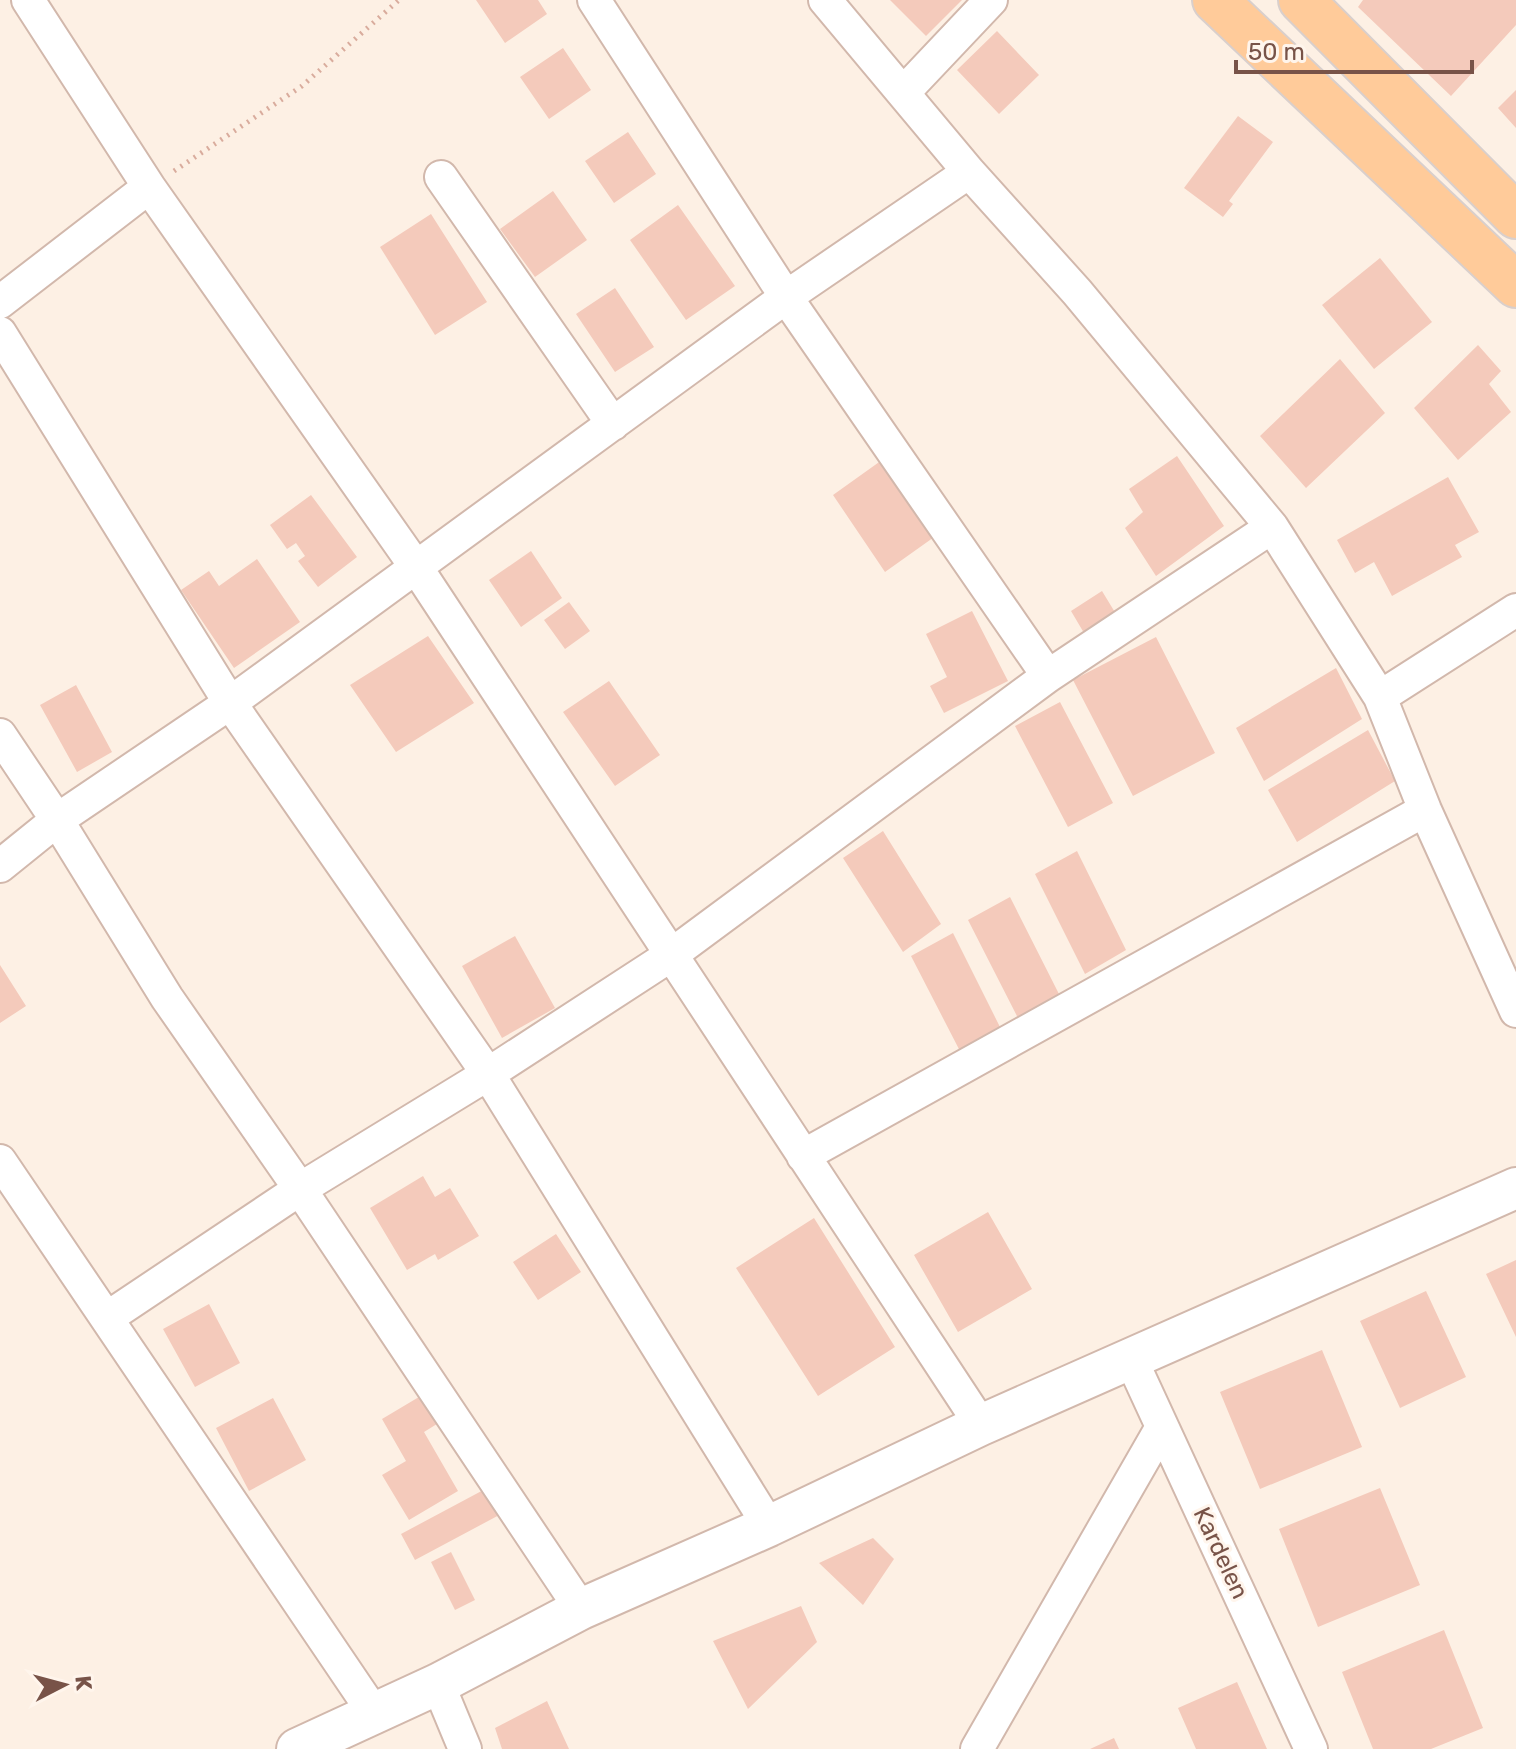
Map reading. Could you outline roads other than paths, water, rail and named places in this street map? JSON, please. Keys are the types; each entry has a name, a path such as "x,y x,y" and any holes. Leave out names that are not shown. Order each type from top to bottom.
{"main road":[{"path":"1215,0 1516,285"},
{"path":"1312,4 1516,216"}],"street":[{"path":"28,0 149,187 416,567 981,1425"},
{"path":"594,0 786,297 1048,676"},
{"path":"825,0 969,172 1077,292 1272,527 1380,697 1425,810 1516,1011"},
{"path":"903,93 991,0"},
{"path":"0,866 57,820 230,703 786,297 969,172"},
{"path":"441,177 613,424"},
{"path":"0,302 149,187"},
{"path":"0,333 230,703 488,1074 769,1526"},
{"path":"107,1318 300,1189 488,1074 671,955 1048,676 1272,527"},
{"path":"1380,697 1516,610"},
{"path":"0,735 57,820 167,998 300,1189 581,1609"},
{"path":"803,1156 1425,810"},
{"path":"0,1161 374,1713"},
{"path":"297,1749 438,1684 581,1609 769,1526 1130,1357 1516,1188"},
{"name":"Kardelen","path":"1130,1357 1311,1749"},
{"path":"979,1748 1162,1427"},
{"path":"438,1684 465,1749"}]}
